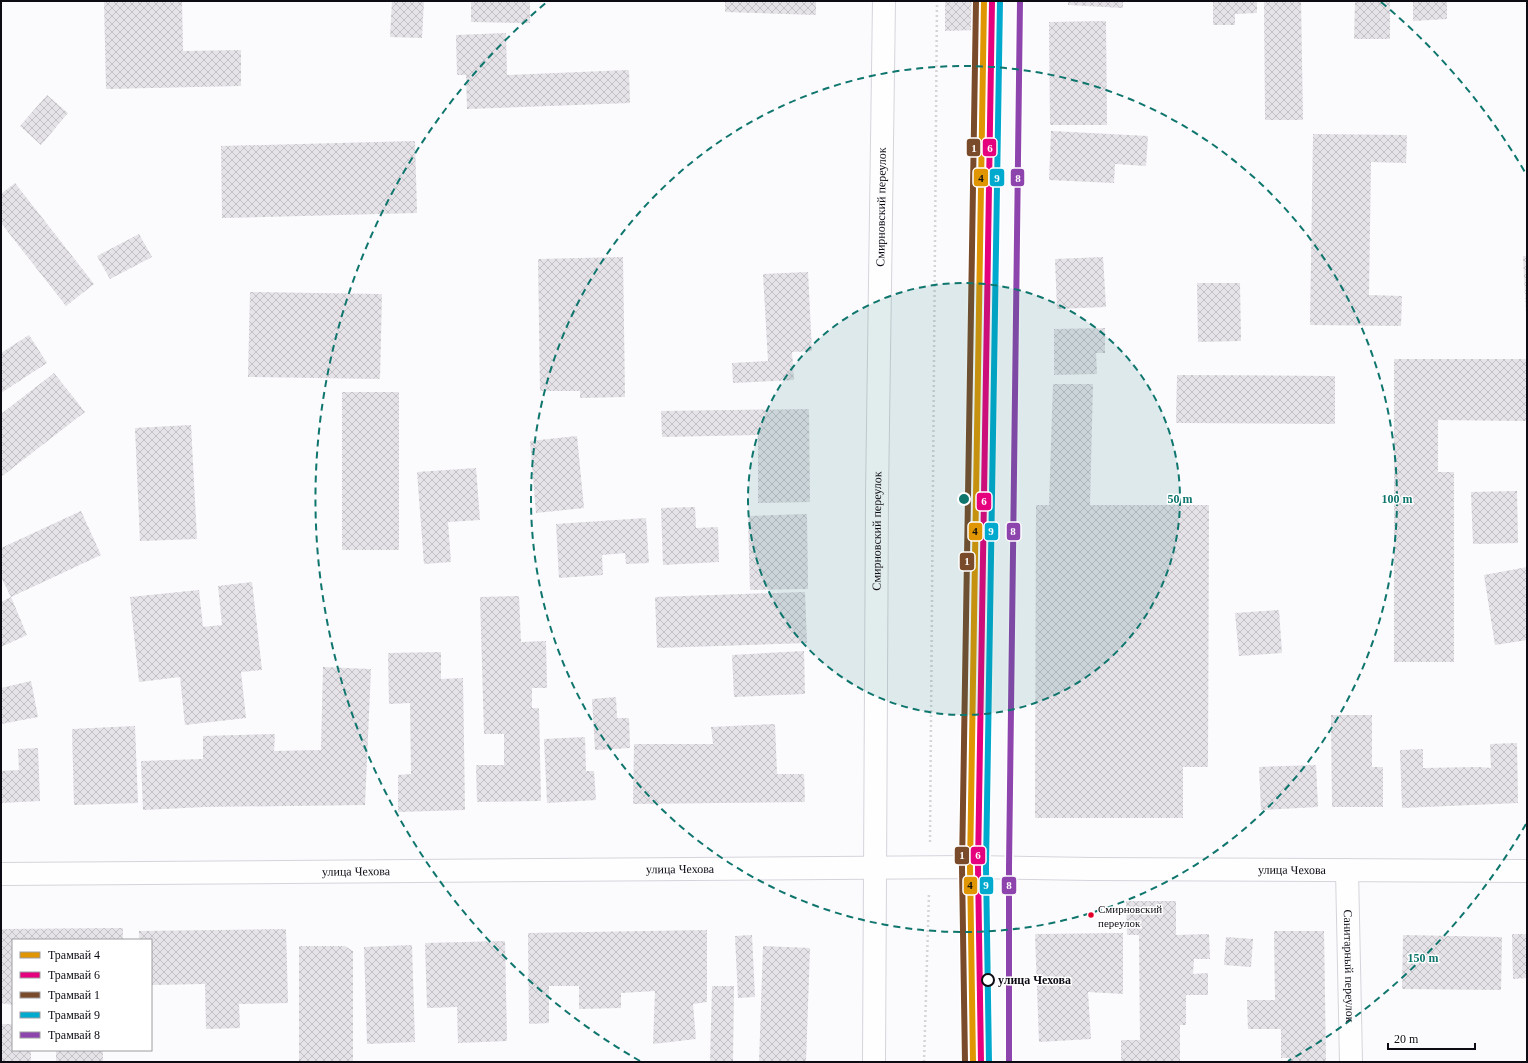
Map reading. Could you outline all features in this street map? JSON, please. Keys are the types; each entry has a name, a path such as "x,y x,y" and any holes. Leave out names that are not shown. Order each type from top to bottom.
{"main road":[{"name":"Смирновский переулок","path":"874,1062 877,496 884,1"},
{"name":"улица Чехова","path":"1,874 929,868 1527,871"},
{"name":"Санитарный переулок","path":"1347,870 1351,1062"}],"path":[{"path":"924,1062 929,868 937,1"}],"building":[{"path":"104,1 182,1 183,51 241,50 241,86 106,89"},
{"path":"392,1 424,1 422,38 390,37"},
{"path":"471,1 530,1 530,23 471,22"},
{"path":"725,1 816,1 816,15 725,12"},
{"path":"945,1 977,1 977,30 945,31"},
{"path":"1068,1 1123,1 1123,8 1068,5"},
{"path":"1213,1 1257,1 1257,13 1235,14 1235,25 1213,25"},
{"path":"1264,1 1301,1 1303,120 1265,120"},
{"path":"1355,1 1390,1 1390,39 1354,39"},
{"path":"1413,1 1447,1 1447,19 1413,21"},
{"path":"1106,21 1107,125 1050,125 1049,22"},
{"path":"506,33 507,75 629,70 630,103 467,109 466,75 457,75 456,35"},
{"path":"47,95 68,113 41,145 20,126"},
{"path":"1051,131 1148,136 1146,166 1115,164 1114,183 1049,180"},
{"path":"1313,134 1407,135 1406,163 1371,162 1369,295 1402,296 1401,326 1310,325"},
{"path":"415,141 417,213 222,218 221,146"},
{"path":"15,183 94,284 66,306 1,223 1,194"},
{"path":"139,234 152,257 110,279 97,256"},
{"path":"1523,256 1527,256 1526,314"},
{"path":"623,257 625,397 580,398 580,391 540,391 538,259"},
{"path":"1103,257 1106,307 1057,309 1055,259"},
{"path":"808,272 812,351 792,352 794,380 733,383 732,363 768,361 763,274"},
{"path":"1197,283 1240,283 1241,341 1198,342"},
{"path":"250,292 382,294 380,379 248,377"},
{"path":"1105,328 1105,353 1096,353 1097,374 1054,375 1054,329"},
{"path":"29,335 47,363 1,393 1,353"},
{"path":"1394,359 1527,359 1527,421 1438,420 1438,472 1454,472 1454,662 1394,662"},
{"path":"54,373 85,412 1,477 1,414"},
{"path":"1177,375 1335,376 1335,424 1176,423"},
{"path":"1053,384 1093,384 1090,505 1209,505 1208,767 1183,767 1183,818 1035,818 1036,505 1049,505"},
{"path":"342,392 399,392 399,550 342,550"},
{"path":"809,409 810,502 758,503 758,435 662,437 661,411"},
{"path":"191,425 197,539 140,541 135,428"},
{"path":"577,436 584,508 536,513 530,441"},
{"path":"476,468 480,520 448,522 451,562 424,564 417,472"},
{"path":"1517,491 1518,543 1473,544 1471,492"},
{"path":"695,507 696,528 718,527 719,562 663,565 661,508"},
{"path":"81,511 101,555 11,597 1,577 1,548"},
{"path":"807,514 808,589 750,590 748,516"},
{"path":"646,518 649,563 626,564 625,553 602,555 603,575 559,578 556,524"},
{"path":"1527,567 1527,640 1495,645 1484,575"},
{"path":"252,582 262,670 241,672 246,718 185,725 180,677 139,682 130,597 199,590 203,627 222,625 218,586"},
{"path":"805,592 807,643 657,648 655,597"},
{"path":"519,596 521,642 546,641 547,688 532,688 532,708 539,708 541,801 477,802 476,765 504,765 504,734 484,734 480,597"},
{"path":"11,597 27,635 1,647 1,602"},
{"path":"1279,610 1282,653 1239,656 1235,613"},
{"path":"804,651 805,694 734,697 732,655"},
{"path":"441,652 441,679 463,678 465,810 398,812 398,775 411,774 410,703 389,704 388,653"},
{"path":"323,667 371,669 365,805 205,807 143,810 141,761 203,759 203,736 275,734 274,751 321,750"},
{"path":"31,681 38,717 1,724 1,688"},
{"path":"616,697 617,718 629,718 630,748 595,750 592,699"},
{"path":"1331,715 1372,715 1372,767 1383,767 1383,807 1332,807"},
{"path":"775,724 777,774 804,774 805,802 633,804 634,744 713,744 711,727"},
{"path":"135,726 138,803 74,805 72,729"},
{"path":"585,737 586,771 594,771 596,800 547,803 544,739"},
{"path":"1517,743 1518,803 1402,808 1400,750 1423,749 1423,768 1491,768 1490,744"},
{"path":"38,748 40,801 1,803 1,771 19,770 18,749"},
{"path":"1316,765 1318,807 1261,810 1259,767"},
{"path":"1126,901 1176,901 1176,935 1209,934 1210,959 1194,959 1193,974 1208,973 1208,995 1186,995 1186,1025 1180,1025 1180,1062 1121,1062 1121,1040 1140,1040 1139,935 1127,935"},
{"path":"123,928 123,939 12,939 12,1005 1,1003 1,929"},
{"path":"286,929 288,1003 239,1004 240,1028 206,1029 205,984 152,985 152,939 139,939 139,931"},
{"path":"707,930 707,1002 693,1004 696,1039 653,1044 655,991 621,993 621,1008 579,1009 579,986 549,986 549,1023 529,1024 528,933"},
{"path":"1274,931 1324,931 1326,1062 1289,1062 1289,1058 1281,1058 1281,1029 1248,1029 1247,1000 1275,1000"},
{"path":"1123,933 1123,994 1088,992 1091,1039 1039,1042 1035,934"},
{"path":"1512,934 1527,934 1527,978 1513,979"},
{"path":"752,935 755,997 738,998 735,936"},
{"path":"1403,935 1502,937 1501,990 1402,989"},
{"path":"1226,937 1253,939 1251,967 1224,965"},
{"path":"505,941 507,1041 458,1043 457,1007 427,1008 425,943"},
{"path":"412,945 415,1042 367,1044 364,947"},
{"path":"299,946 345,946 353,951 353,1062 299,1062"},
{"path":"763,946 810,948 806,1062 759,1062"},
{"path":"712,986 734,986 733,1062 710,1062"},
{"path":"1,1024 12,1024 12,1051 31,1051 31,1062 1,1062"},
{"path":"56,1051 103,1051 103,1062 56,1062"}],"tram line":[{"name":"1","path":"965,1062 962,867 976,1"},
{"name":"4","path":"973,1062 970,867 984,1"},
{"name":"6","path":"981,1062 978,867 992,1"},
{"name":"9","path":"989,1062 986,867 1000,1"},
{"name":"8","path":"1009,1062 1009,867 1020,1"}],"place":[{"name":"Смирновский переулок","path":"1091,915"},
{"name":"улица Чехова","path":"988,980"}]}
